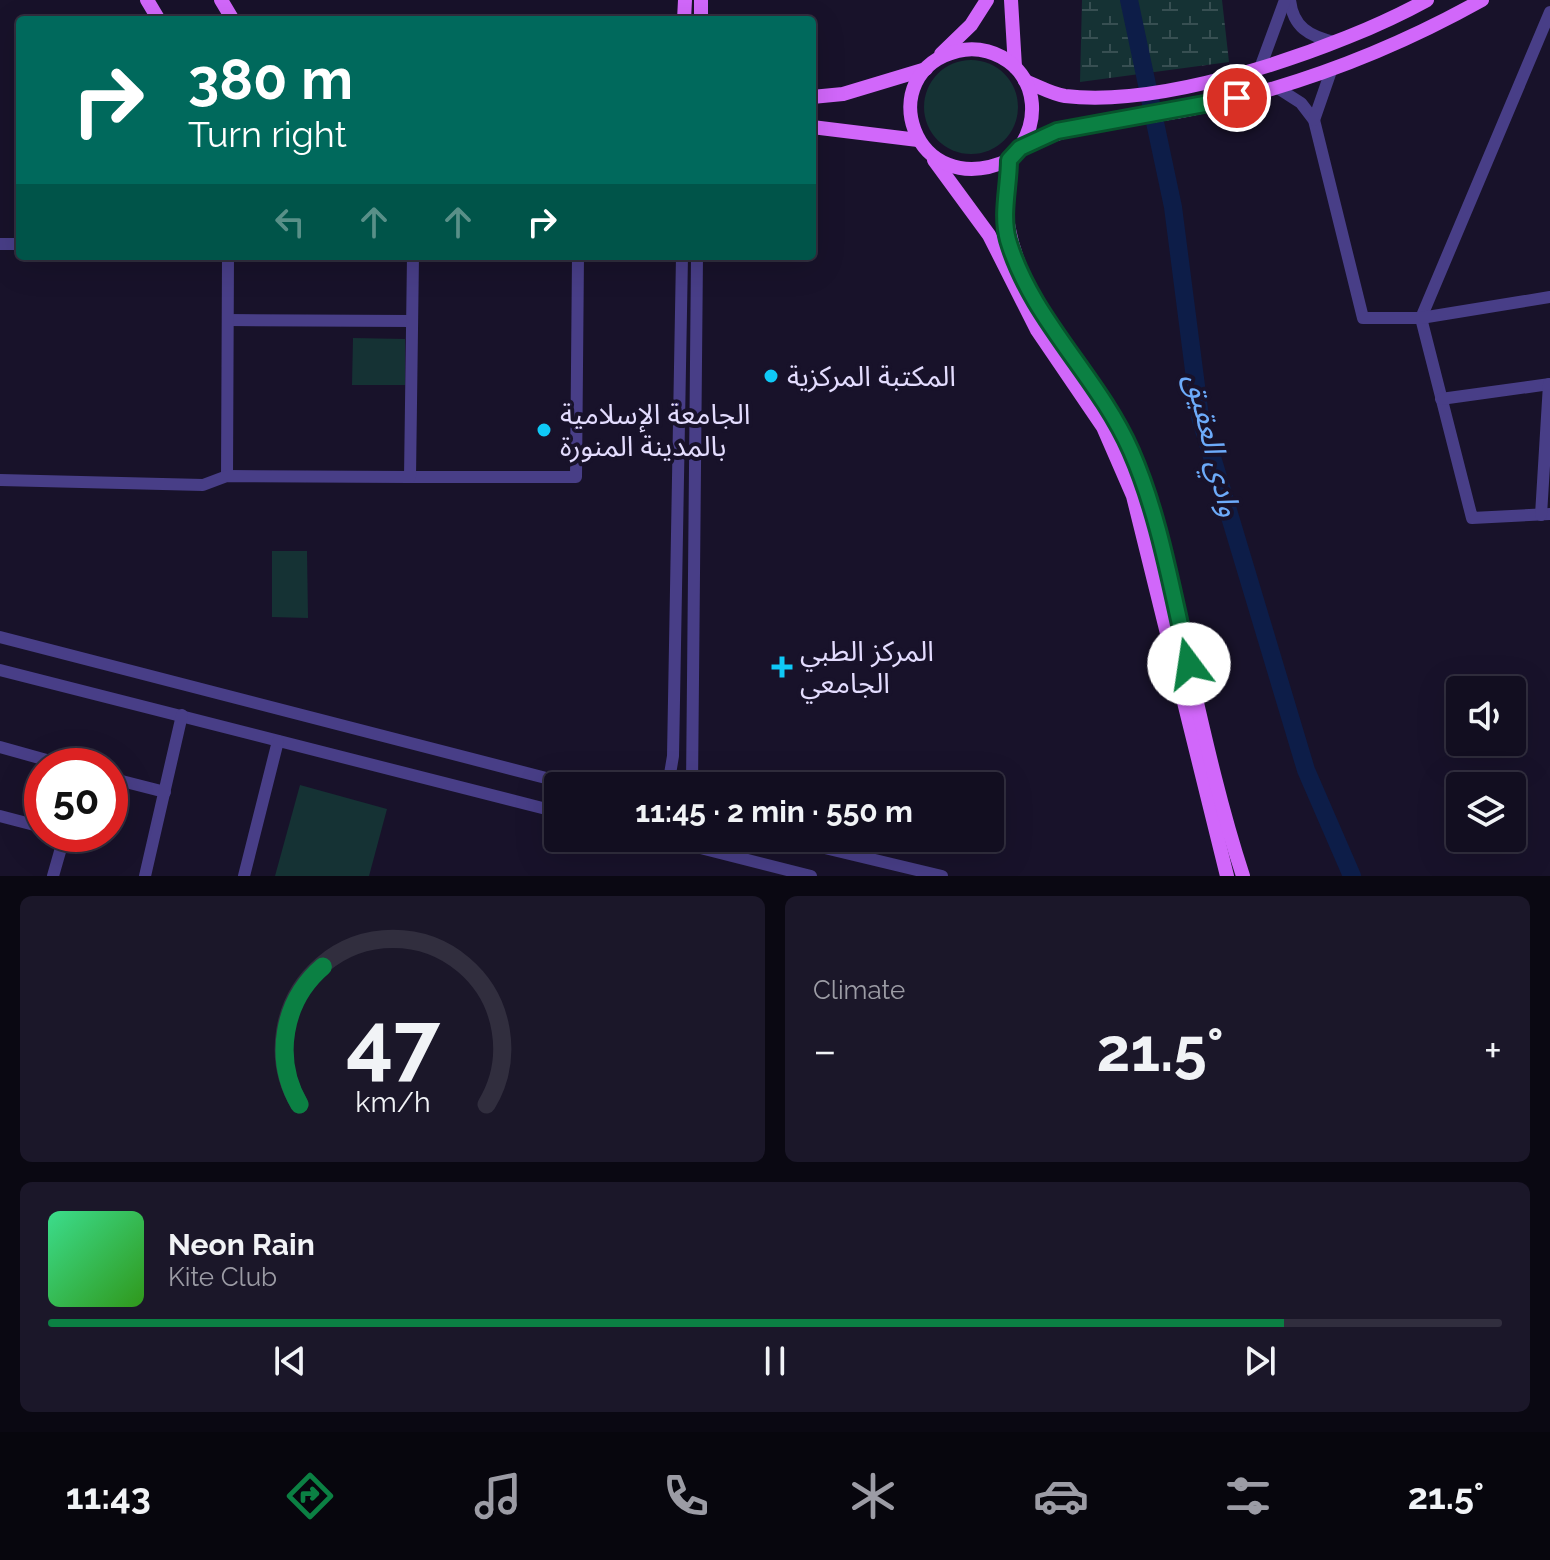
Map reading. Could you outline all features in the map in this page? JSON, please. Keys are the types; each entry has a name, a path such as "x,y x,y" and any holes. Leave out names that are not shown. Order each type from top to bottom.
{"main road":[{"path":"987,0 971,25 929,66 912,94 910,112 918,140 989,235 1037,330 1103,427 1119,458 1133,496 1225,874"},
{"path":"1011,0 1015,67"},
{"path":"1025,81 1062,96 1096,97 1170,89 1260,68 1334,42 1427,0"},
{"path":"1020,148 1057,131 1237,98 1331,71 1422,34 1482,0"},
{"path":"816,97 843,94 929,66 966,49 1000,56 1015,67 1025,81 1033,115 1020,148 1009,160 972,171 953,169 929,154"},
{"path":"816,127 918,140"},
{"path":"1009,160 1008,239 1046,319 1116,419 1147,492 1243,876"}],"street":[{"path":"1287,0 1294,20 1302,29 1334,42"},
{"path":"1260,68 1287,0"},
{"path":"1441,399 1549,384 1546,514 1472,518 1441,399 1421,318 1550,12"},
{"path":"1314,120 1331,71"},
{"path":"1276,87 1292,95 1314,120 1363,318 1421,318 1550,297"},
{"path":"227,476 228,260"},
{"path":"410,477 413,260"},
{"path":"0,480 203,485 227,476 576,477 578,260"},
{"path":"670,772 682,260"},
{"path":"692,772 697,260"},
{"path":"228,320 412,321"},
{"path":"0,637 544,777"},
{"path":"0,670 544,808"},
{"path":"145,876 182,715"},
{"path":"673,730 692,732"},
{"path":"244,876 278,741"},
{"path":"0,747 24,754"},
{"path":"128,783 165,792"},
{"path":"0,816 24,822"},
{"path":"53,876 60,852"},
{"path":"716,852 811,876"},
{"path":"842,852 942,876"}],"green space":[{"path":"1082,0 1222,0 1229,62 1080,82"},
{"path":"962,60 980,60 1005,73 1015,89 1018,107 1015,125 1005,141 980,154 962,154 937,141 924,116 924,98 937,73"},
{"path":"353,338 405,339 405,385 352,385"},
{"path":"272,551 307,551 308,618 272,617"},
{"path":"300,785 387,809 369,876 275,876"}],"waterway":[{"name":"وادي العقيق","path":"1129,0 1173,207 1200,417 1306,770 1352,876"}],"place":[{"name":"المكتبة المركزية","path":"771,376"},
{"name":"الجامعة الإسلامية بالمدينة المنورة","path":"544,430"},
{"name":"المركز الطبي الجامعي","path":"782,667"}],"route":[{"path":"1189,664 1147,492 1132,453 1116,419 1046,319 1008,239 1009,160 1020,148 1057,131 1186,110 1237,98"}]}
